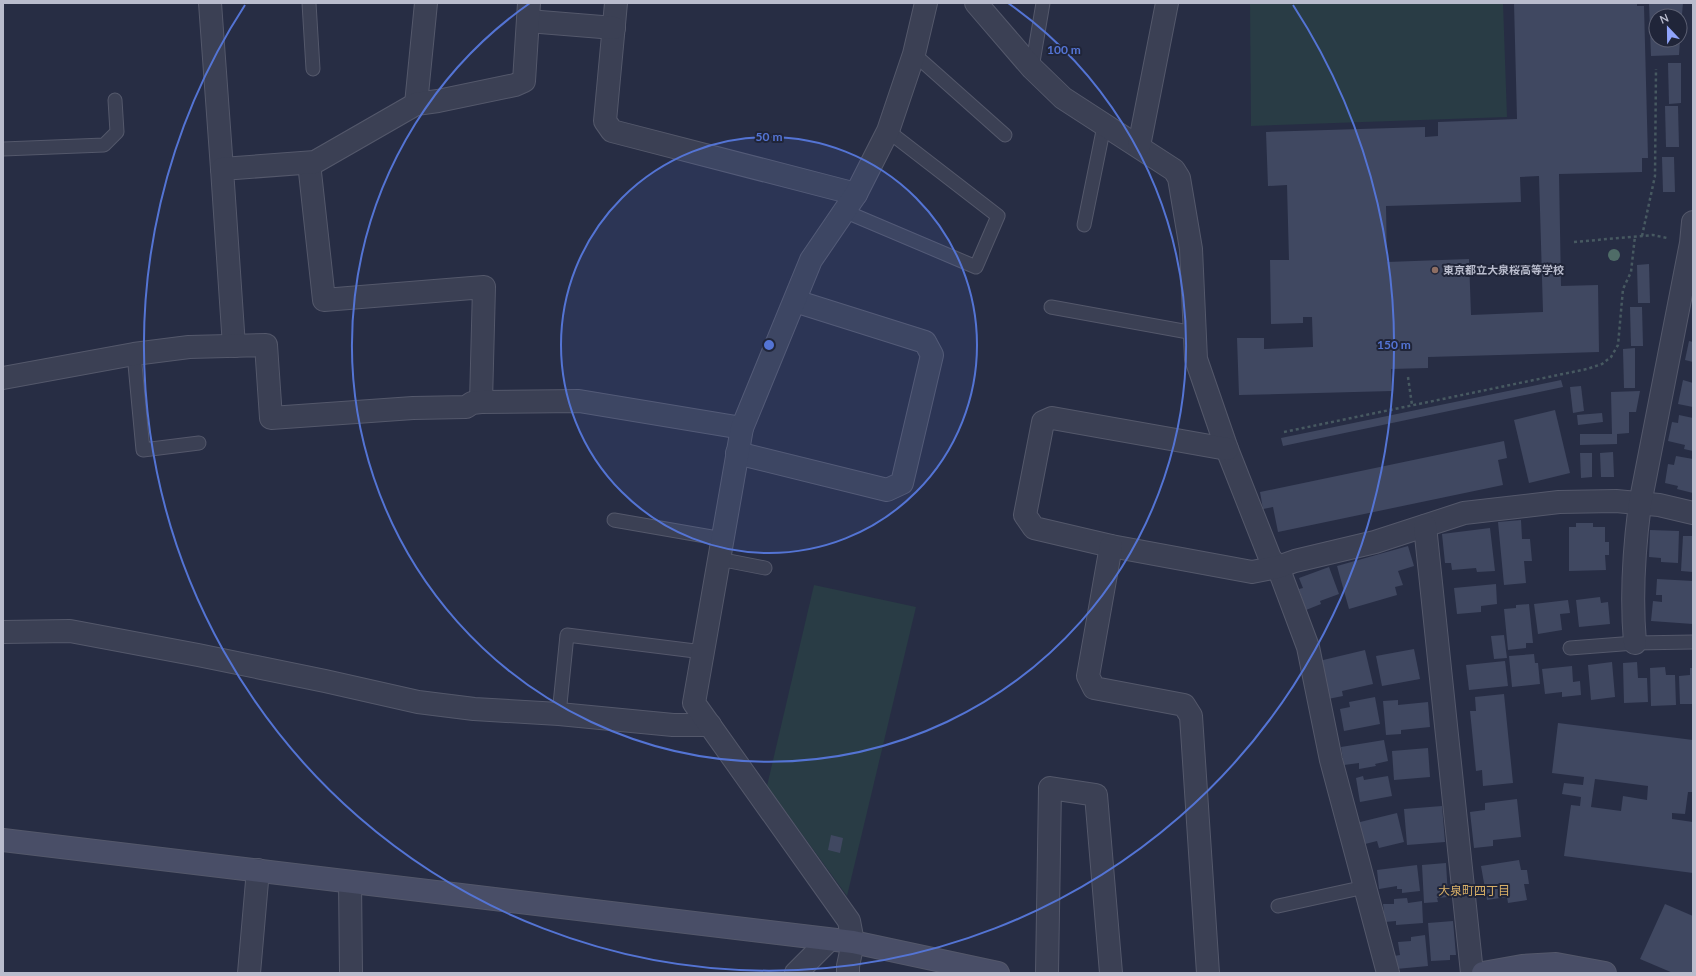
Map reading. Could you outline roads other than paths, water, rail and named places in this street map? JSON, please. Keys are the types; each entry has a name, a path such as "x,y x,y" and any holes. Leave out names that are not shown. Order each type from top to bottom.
{"street":[{"path":"210,3 234,346"},
{"path":"416,104 426,3"},
{"path":"616,3 605,121 612,131 850,202"},
{"path":"848,973 853,942 850,921 694,703 742,428 811,260 850,202 888,131 914,54 926,3"},
{"path":"976,3 1032,68 1063,98 1174,170 1179,178 1191,249 1196,360 1227,449 1270,558 1278,567 1308,647 1331,760 1388,973"},
{"path":"1139,146 1167,3"},
{"path":"222,169 315,162 416,104 516,85 524,81 528,12 614,28"},
{"path":"309,163 324,300 484,287 481,402"},
{"path":"1634,643 1632,614 1637,525 1692,234"},
{"path":"737,453 887,490 902,483 932,355 925,342 795,301"},
{"path":"3,378 134,354 189,347 266,345 271,418 413,408 466,407 472,403 481,402 579,401 742,428"},
{"path":"1227,449 1052,418 1043,422 1025,514 1034,528 1111,546 1252,572 1278,567 1375,542 1464,513 1559,502 1616,501 1659,505 1693,513"},
{"path":"1425,526 1472,973"},
{"path":"1111,546 1088,676 1094,688 1184,705 1191,716 1208,973"},
{"path":"3,632 70,632 206,656 418,702 474,709 559,714 673,724 710,725"},
{"path":"1047,973 1050,788 1096,795 1111,973"},
{"path":"3,840 853,942 998,973"},
{"path":"249,973 258,870"},
{"path":"350,882 351,973"},
{"path":"796,973 829,940"},
{"path":"1483,973 1522,966 1556,964 1604,973"}],"lane":[{"path":"309,3 313,69"},
{"path":"1032,68 1043,3"},
{"path":"914,54 1005,135"},
{"path":"3,149 104,145 117,132 115,100"},
{"path":"1084,225 1104,126"},
{"path":"850,202 976,268 998,216 888,131"},
{"path":"1051,308 1194,333"},
{"path":"134,354 143,450 199,443"},
{"path":"614,520 721,549 765,568"},
{"path":"559,714 567,635 703,652"},
{"path":"1570,648 1634,643 1693,642"},
{"path":"1278,906 1365,887"}],"place":[{"name":"東京都立大泉桜高等学校","path":"1435,270"}],"district":[{"name":"大泉町四丁目","path":"1474,891"}]}
